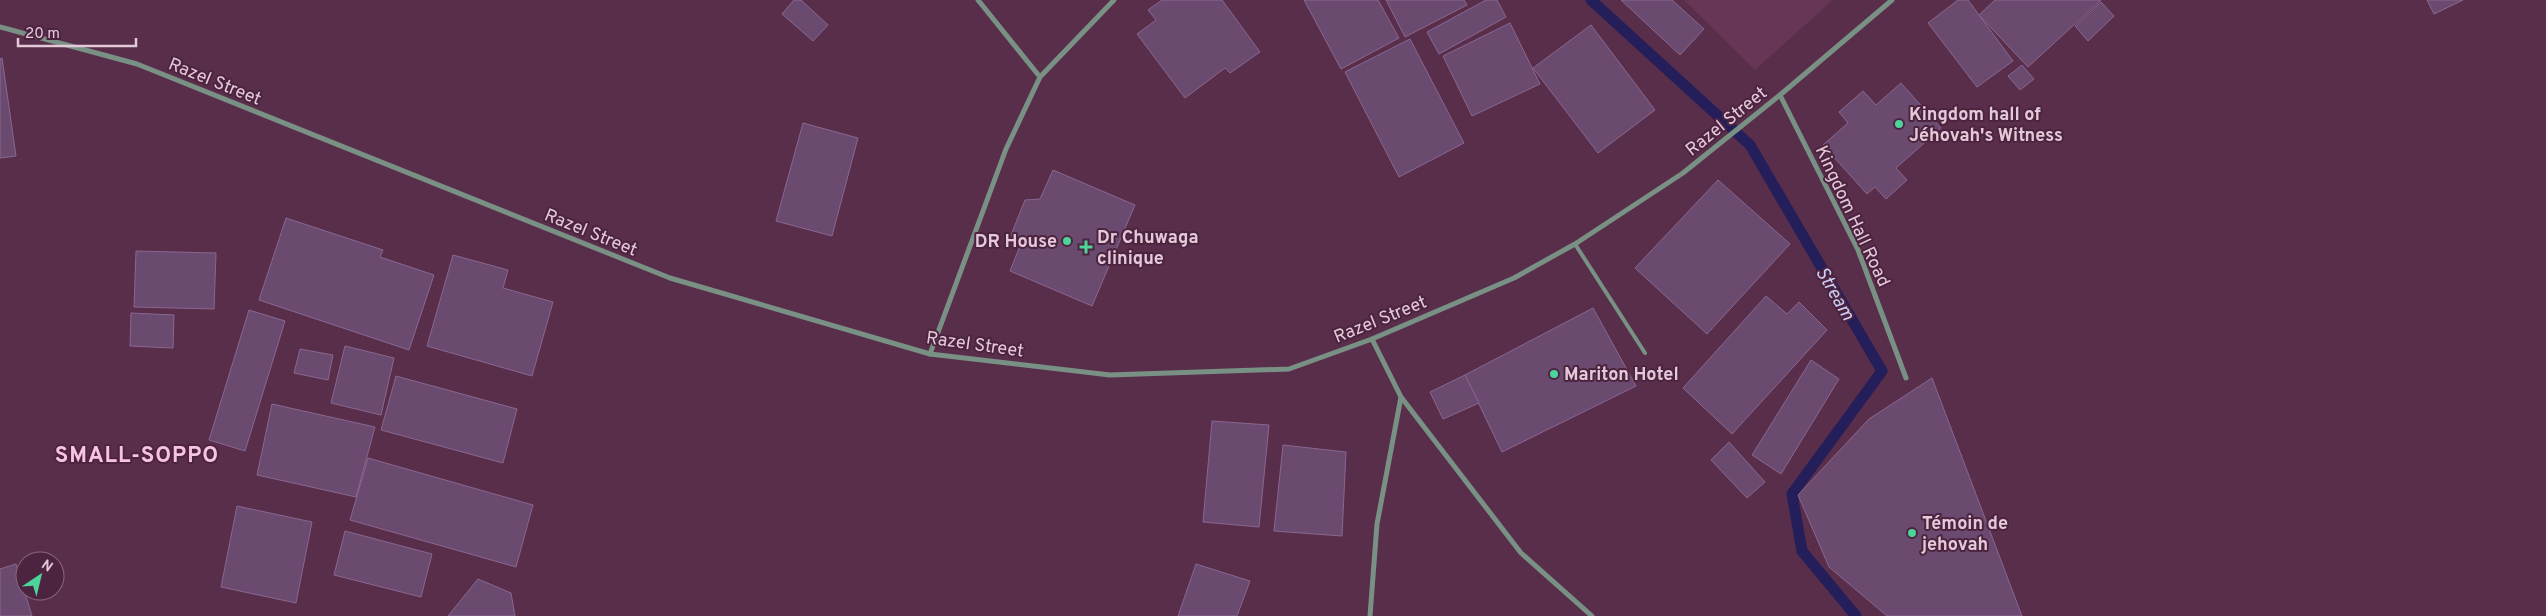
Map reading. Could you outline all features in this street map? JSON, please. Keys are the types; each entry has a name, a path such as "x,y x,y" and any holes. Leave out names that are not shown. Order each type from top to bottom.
{"street":[{"path":"978,0 1040,77"},
{"path":"930,354 1006,149 1040,77 1114,0"},
{"name":"Razel Street","path":"0,27 137,64 670,278 930,354 1110,376 1289,369 1372,339 1514,278 1575,244 1683,173 1780,95 1892,0"},
{"name":"Kingdom Hall Road","path":"1780,95 1858,250 1906,378"},
{"path":"1372,339 1401,397 1521,553 1592,616"},
{"path":"1370,616 1377,524 1401,397"}],"lane":[{"path":"1575,244 1645,353"}],"shaded area":[{"path":"1684,0 1833,0 1755,70"}],"building":[{"path":"794,0 801,0 828,25 813,41 782,14"},
{"path":"1162,0 1222,0 1260,52 1230,73 1225,68 1185,98 1137,34 1156,20 1148,10"},
{"path":"1304,0 1378,0 1399,38 1341,69"},
{"path":"1386,0 1464,0 1467,5 1405,37"},
{"path":"1486,0 1497,0 1506,17 1439,54 1427,32"},
{"path":"1621,0 1672,0 1704,29 1680,55"},
{"path":"1958,0 1968,0 2013,61 1977,87 1928,23"},
{"path":"1995,0 2101,0 2028,67 1979,15"},
{"path":"2427,0 2463,0 2434,14"},
{"path":"2101,2 2114,16 2088,41 2075,26"},
{"path":"1510,23 1540,84 1472,116 1443,56"},
{"path":"1591,25 1655,110 1598,153 1533,68"},
{"path":"1410,39 1464,143 1399,177 1345,72"},
{"path":"2,58 16,156 0,158 0,59"},
{"path":"2022,65 2034,79 2020,90 2008,76"},
{"path":"1901,83 1941,128 1896,168 1907,180 1886,199 1875,187 1867,194 1823,145 1848,123 1839,112 1863,91 1876,105"},
{"path":"803,123 858,138 832,236 776,221"},
{"name":"DR House","path":"1053,170 1135,205 1092,306 1010,271 1020,246 1011,235 1025,200 1040,199"},
{"path":"1718,180 1790,244 1707,334 1635,268"},
{"path":"286,218 383,250 380,257 434,275 409,350 259,300"},
{"path":"136,251 216,253 214,309 134,307"},
{"path":"453,255 508,270 503,288 553,302 532,376 427,346"},
{"path":"1766,296 1787,314 1799,302 1827,330 1732,434 1683,388"},
{"path":"1593,308 1636,386 1502,452 1465,375"},
{"path":"249,310 285,321 245,451 209,440"},
{"path":"131,313 174,315 173,348 130,346"},
{"path":"345,346 394,358 381,415 331,403"},
{"path":"300,349 333,355 328,380 294,373"},
{"path":"1811,360 1839,379 1781,474 1752,455"},
{"path":"1465,375 1479,403 1443,419 1430,392"},
{"path":"396,376 517,409 503,463 381,430"},
{"path":"1932,378 2022,616 1887,616 1829,567 1798,495 1869,419"},
{"path":"272,404 375,427 356,497 257,475"},
{"path":"1212,421 1269,425 1259,527 1203,522"},
{"path":"1729,442 1765,482 1747,498 1711,460"},
{"path":"1283,445 1346,452 1342,536 1274,531"},
{"path":"368,458 533,505 516,567 350,520"},
{"path":"237,506 312,522 296,603 221,587"},
{"path":"345,531 432,554 421,597 334,575"},
{"path":"15,564 15,601 27,601 32,616 0,616 0,569"},
{"path":"1196,564 1250,581 1237,616 1178,616"},
{"path":"478,579 511,593 515,616 448,616"}],"waterway":[{"name":"Stream","path":"1591,0 1750,145 1882,371 1792,494 1802,551 1856,616"}],"place":[{"name":"Kingdom hall of Jéhovah's Witness","path":"1899,124"},
{"name":"DR House","path":"1067,241"},
{"name":"Dr Chuwaga clinique","path":"1086,247"},
{"name":"Mariton Hotel","path":"1554,374"},
{"name":"Témoin de jehovah","path":"1912,533"}],"district":[{"name":"SMALL-SOPPO","path":"137,454"}]}
